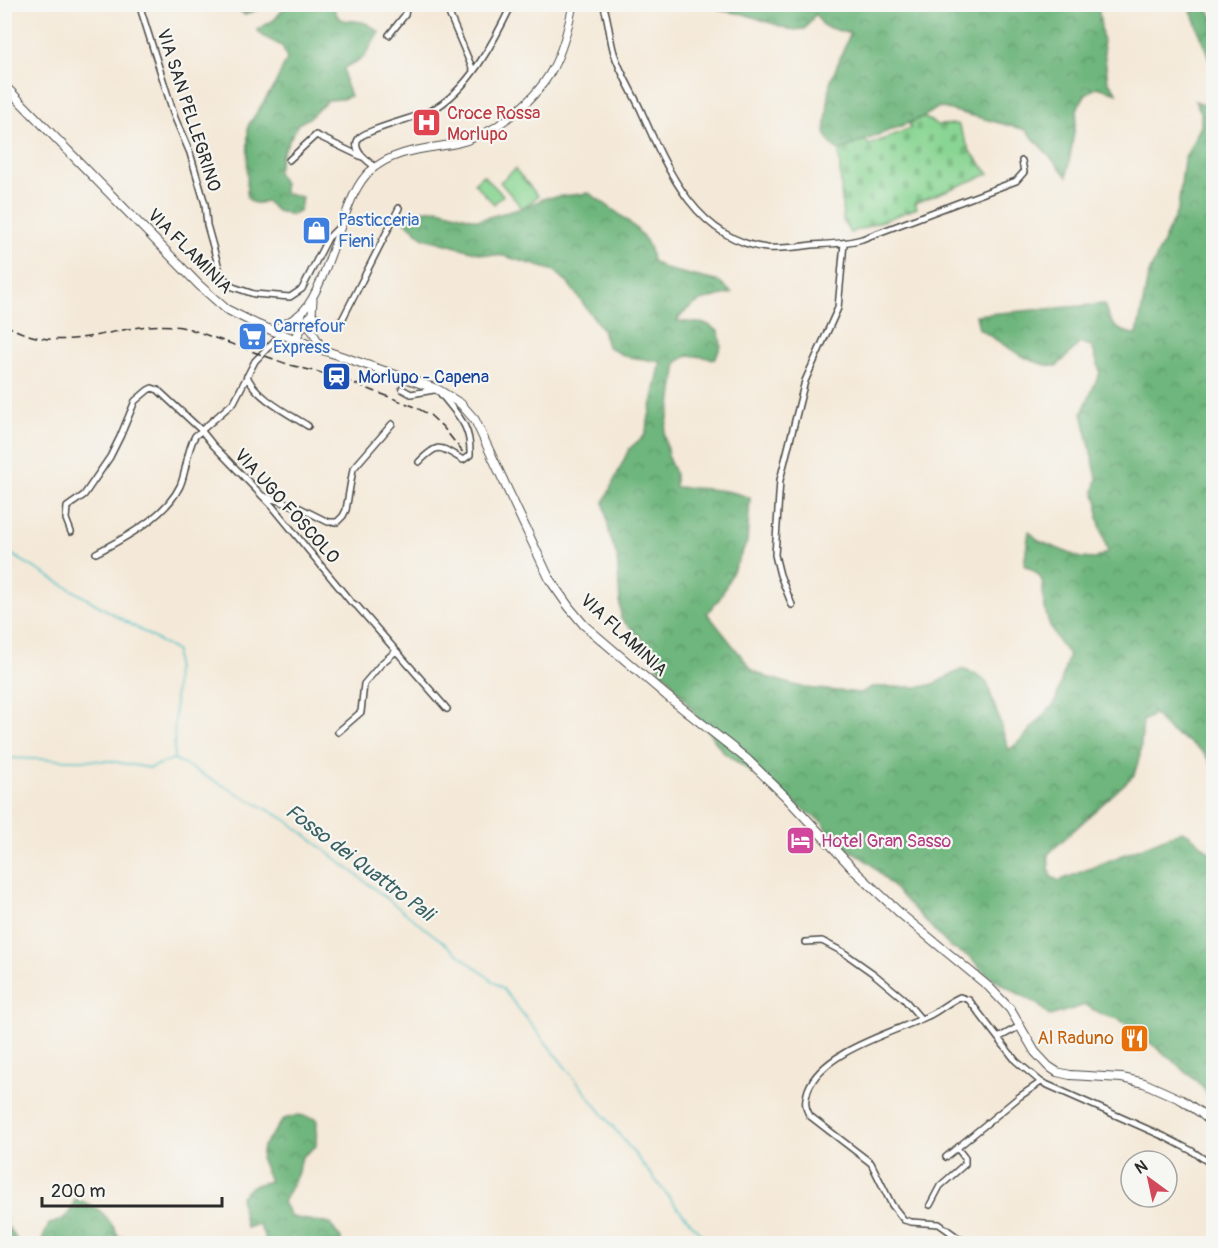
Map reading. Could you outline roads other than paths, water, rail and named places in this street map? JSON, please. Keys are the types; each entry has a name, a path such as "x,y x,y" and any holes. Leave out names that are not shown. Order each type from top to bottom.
{"main road":[{"path":"323,350 312,332 311,312 314,295 355,190 375,167 392,158 408,152 477,138 525,105 539,91 552,72 563,44 573,4"},
{"name":"VIA FLAMINIA","path":"4,85 215,300 237,316 295,340 437,389 458,401 473,417 547,573 564,601 579,619 667,696 748,760 856,872 902,915 997,996 1010,1009 1039,1057 1057,1072 1083,1077 1122,1078 1144,1083 1188,1104 1214,1125"},
{"path":"295,340 303,311 314,295"},
{"path":"272,330 303,311"},
{"path":"295,340 311,312"}],"street":[{"name":"VIA SAN PELLEGRINO","path":"139,4 175,118 189,150 219,270 225,281 236,289 250,293 285,297 295,295 302,289 330,236 341,226"},
{"path":"389,34 406,14 407,4"},
{"path":"445,4 473,70"},
{"path":"375,167 357,148 357,141 361,136 413,118 437,107 455,93 499,31 512,4"},
{"path":"603,4 615,56 652,137 685,194 707,222 745,243 787,248 844,243 862,239 1016,181 1024,172 1022,161"},
{"path":"289,160 316,135 364,158"},
{"path":"311,312 327,324 337,324 343,319 399,208"},
{"path":"792,605 775,555 780,480 805,381 838,308 844,243"},
{"path":"96,553 141,526 174,496 183,478 191,444 201,430 234,402 260,355 281,334"},
{"path":"247,376 250,384 258,392 308,426"},
{"name":"VIA UGO FOSCOLO","path":"71,532 66,519 66,509 85,493 106,463 123,432 131,407 141,395 152,388 158,390 201,430 261,496 351,602 447,709"},
{"path":"402,389 411,394 437,389 464,422 468,432 470,455 463,460 439,447 431,450 418,462"},
{"path":"261,496 298,507 327,522 337,522 346,512 350,477 354,466 392,424"},
{"path":"338,732 361,712 364,684 382,663 396,652"},
{"path":"805,942 822,941 843,952 904,999 921,1019"},
{"path":"967,1244 939,1224 904,1220 892,1205 871,1163 810,1116 805,1107 810,1084 821,1069 873,1038 921,1019 962,996 969,1000 1016,1061 1041,1082 1165,1137 1214,1166"},
{"path":"998,1038 1020,1026"},
{"path":"946,1157 1015,1100 1041,1082"},
{"path":"930,1205 940,1186 965,1164 965,1158 957,1148"}],"waterway":[{"name":"Fosso dei Quattro Pali","path":"4,550 176,651 174,759 285,819 503,989 677,1207 710,1244"},
{"path":"4,758 110,761 150,768 173,759"}],"railway":[{"path":"4,324 29,335 52,339 75,339 143,327 166,326 190,329 290,365 337,377 413,406 430,415 443,427 465,455"}],"place":[{"name":"Croce Rossa Morlupo","path":"426,123"},
{"name":"Pasticceria Fieni","path":"317,230"},
{"name":"Carrefour Express","path":"252,336"},
{"name":"Morlupo - Capena","path":"337,377"},
{"name":"Hotel Gran Sasso","path":"800,841"},
{"name":"Al Raduno","path":"1135,1038"}]}
